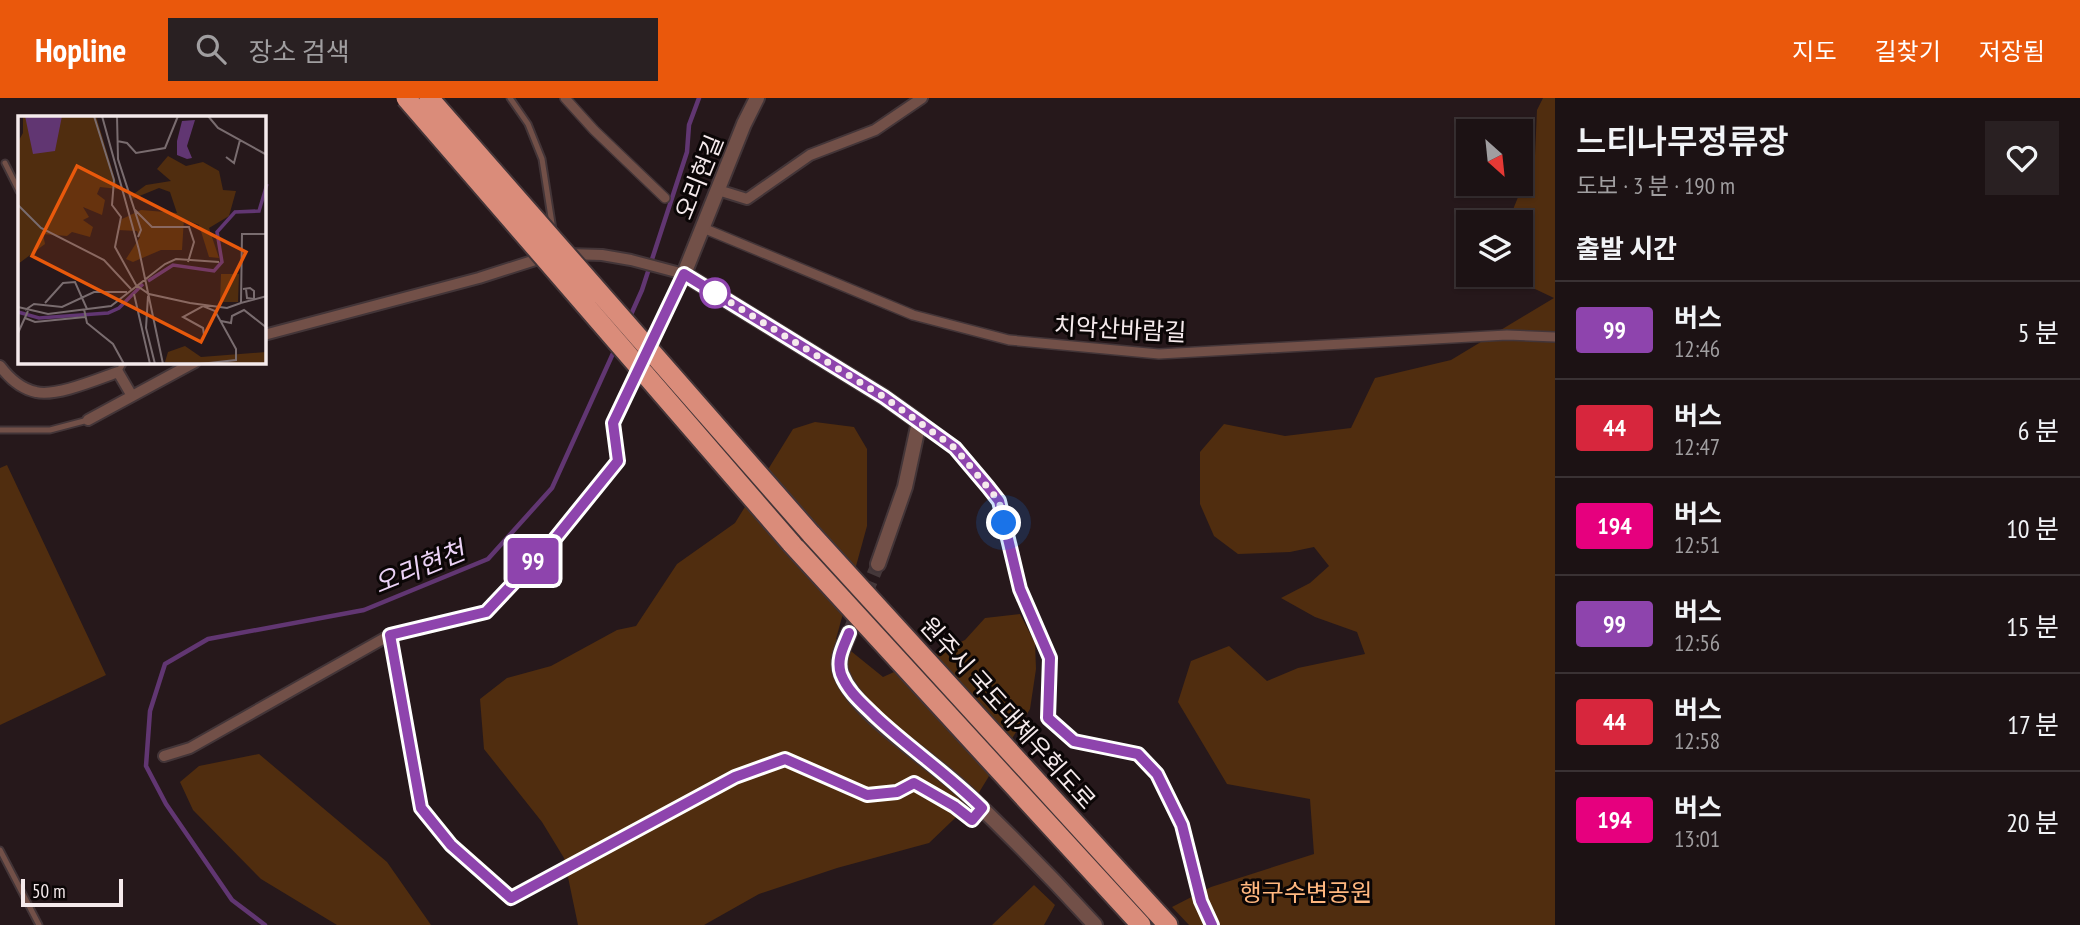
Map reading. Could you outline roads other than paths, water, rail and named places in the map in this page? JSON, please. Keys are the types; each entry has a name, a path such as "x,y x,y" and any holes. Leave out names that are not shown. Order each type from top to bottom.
{"highway":[{"name":"원주시 국도대체우회도로","path":"406,98 790,543 1141,925"},
{"name":"원주시 국도대체우회도로","path":"429,98 811,534 1168,925"}],"street":[{"path":"565,98 594,130 665,198"},
{"name":"오리현길","path":"684,274 757,98"},
{"path":"718,190 747,199 810,155 875,130 922,98"},
{"name":"치악산바람길","path":"703,228 913,315 1009,340 1159,354 1507,335 1555,337"},
{"path":"266,334 478,278 556,254 602,255 684,274 884,397 919,422 905,487 878,565"},
{"path":"164,756 190,748 390,635 486,612 554,540 618,461 613,423 684,274"},
{"path":"88,421 191,364"},
{"path":"0,366 10,379 37,393 73,388 121,367 132,396"},
{"path":"849,633 839,659 841,673 853,695 982,808 1095,925"},
{"path":"390,635 421,808 451,845 511,898 735,777 785,759 867,795 897,792 914,783 954,806 972,820 982,808"}],"lane":[{"path":"510,98 528,124 542,159 556,254"},
{"path":"5,163 18,189"},
{"path":"0,430 50,430 88,421"},
{"path":"919,422 955,448 999,501 1020,589 1050,658 1048,718 1074,741 1138,754 1157,774 1182,825 1201,901 1212,925"},
{"path":"0,850 39,925"}],"waterway":[{"name":"오리현천","path":"629,319 642,290 687,152 689,125 699,98"},
{"name":"오리현천","path":"265,925 232,900 166,804 146,766 150,711 165,664 208,639 364,610 488,559 552,488 615,349"}],"tunnel":[{"path":"849,633 878,564"}],"park label":[{"name":"행구수변공원","path":"1306,892"}]}
